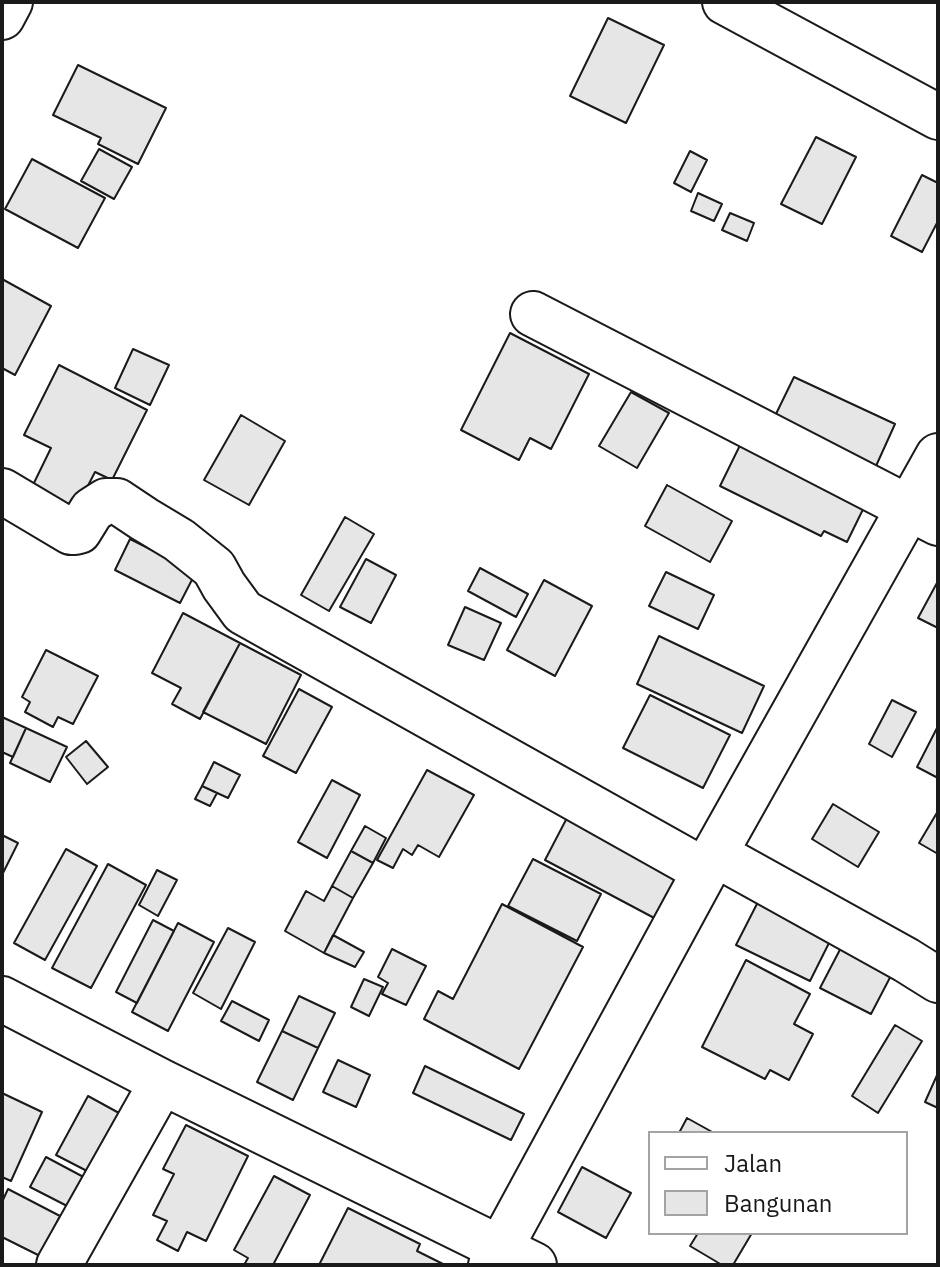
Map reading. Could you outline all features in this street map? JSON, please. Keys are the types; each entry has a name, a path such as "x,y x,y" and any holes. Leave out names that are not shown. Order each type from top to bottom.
{"street":[{"path":"2,17 10,2"},
{"path":"725,2 938,117"},
{"path":"533,314 924,515"},
{"path":"3,1001 509,1259 710,862 924,515 938,456"},
{"path":"2,491 71,532 79,531 92,510 106,501 117,501 179,540 214,568 243,612 710,862 906,960 938,980"},
{"path":"59,1265 162,1082"}],"building":[{"path":"608,18 664,45 626,123 570,96"},
{"path":"78,65 166,108 138,164 98,144 101,138 53,115"},
{"path":"816,137 856,157 822,224 781,204"},
{"path":"99,149 132,167 114,199 81,181"},
{"path":"690,151 707,160 691,192 674,183"},
{"path":"32,159 105,198 78,248 5,209"},
{"path":"922,175 938,183 938,221 922,252 891,236"},
{"path":"698,193 722,204 714,221 691,211"},
{"path":"730,213 754,223 747,241 722,230"},
{"path":"2,279 51,306 15,375 2,368"},
{"path":"510,333 589,374 551,449 530,438 519,460 461,430"},
{"path":"133,349 169,365 150,405 115,388"},
{"path":"59,365 147,410 112,480 95,472 75,511 31,489 51,448 24,435"},
{"path":"794,377 895,424 876,466 774,418"},
{"path":"631,392 669,413 637,468 599,446"},
{"path":"241,415 285,441 249,505 204,480"},
{"path":"747,431 871,493 847,542 824,531 821,536 720,486"},
{"path":"667,485 732,521 710,562 645,526"},
{"path":"345,517 374,534 329,611 301,595"},
{"path":"130,539 196,572 180,603 115,570"},
{"path":"366,559 396,575 371,623 340,607"},
{"path":"480,568 528,594 516,617 468,591"},
{"path":"666,572 714,595 698,629 649,606"},
{"path":"544,580 592,606 555,676 507,650"},
{"path":"938,581 938,628 918,618"},
{"path":"465,607 501,623 484,660 448,645"},
{"path":"183,613 240,643 200,719 172,704 181,688 152,673"},
{"path":"659,636 764,686 742,733 637,684"},
{"path":"240,643 301,675 266,744 203,712"},
{"path":"46,650 98,676 73,724 58,717 53,727 25,712 30,702 22,697"},
{"path":"299,689 332,707 296,773 263,756"},
{"path":"650,695 730,735 703,788 623,748"},
{"path":"892,700 916,712 892,757 869,744"},
{"path":"2,717 26,728 13,757 2,752"},
{"path":"938,726 938,778 917,767"},
{"path":"26,728 67,747 50,782 10,763"},
{"path":"86,741 108,767 87,784 66,757"},
{"path":"214,762 240,775 228,798 202,786"},
{"path":"427,770 474,795 439,857 418,845 412,855 403,849 393,868 377,860"},
{"path":"332,780 360,795 327,858 298,842"},
{"path":"202,786 217,793 210,806 195,799"},
{"path":"833,804 879,832 858,867 812,839"},
{"path":"938,811 938,854 919,843"},
{"path":"569,814 682,874 658,920 545,860"},
{"path":"365,826 386,838 373,863 351,851"},
{"path":"2,835 18,843 2,875"},
{"path":"66,849 97,866 45,960 14,943"},
{"path":"351,851 373,863 353,898 332,886"},
{"path":"533,859 601,894 577,941 508,906"},
{"path":"108,864 146,885 91,988 52,968"},
{"path":"157,870 177,880 158,916 139,905"},
{"path":"332,886 353,898 324,953 285,931 306,891 324,901"},
{"path":"761,896 834,933 810,981 736,945"},
{"path":"502,904 583,947 519,1069 424,1019 438,991 453,999"},
{"path":"153,920 174,931 137,1003 116,992"},
{"path":"178,923 214,942 168,1031 132,1012"},
{"path":"228,928 255,942 221,1009 193,993"},
{"path":"333,935 364,952 355,967 324,953"},
{"path":"845,940 896,966 871,1014 820,988"},
{"path":"392,949 426,966 406,1005 382,994 388,983 378,977"},
{"path":"746,960 810,994 794,1024 813,1034 789,1080 770,1070 765,1079 702,1047"},
{"path":"364,979 383,987 369,1016 351,1007"},
{"path":"299,996 335,1013 318,1048 282,1031"},
{"path":"232,1001 269,1020 259,1041 221,1021"},
{"path":"895,1025 922,1041 878,1113 852,1096"},
{"path":"282,1031 318,1048 293,1100 257,1082"},
{"path":"338,1060 370,1075 356,1107 323,1092"},
{"path":"425,1066 524,1114 511,1140 413,1093"},
{"path":"938,1073 938,1108 925,1102"},
{"path":"2,1093 42,1112 11,1181 2,1177"},
{"path":"88,1096 119,1113 87,1171 56,1155"},
{"path":"687,1118 710,1131 680,1131"},
{"path":"186,1125 248,1156 206,1241 187,1232 178,1251 157,1240 167,1221 153,1215 174,1174 163,1169"},
{"path":"46,1157 91,1181 75,1210 30,1187"},
{"path":"582,1167 631,1193 606,1238 558,1212"},
{"path":"274,1176 310,1195 273,1265 244,1265 248,1258 234,1250"},
{"path":"8,1189 60,1216 40,1256 2,1237 2,1202"},
{"path":"348,1208 420,1244 417,1251 445,1265 319,1265"},
{"path":"697,1235 751,1235 733,1265 722,1265 690,1246"}]}
